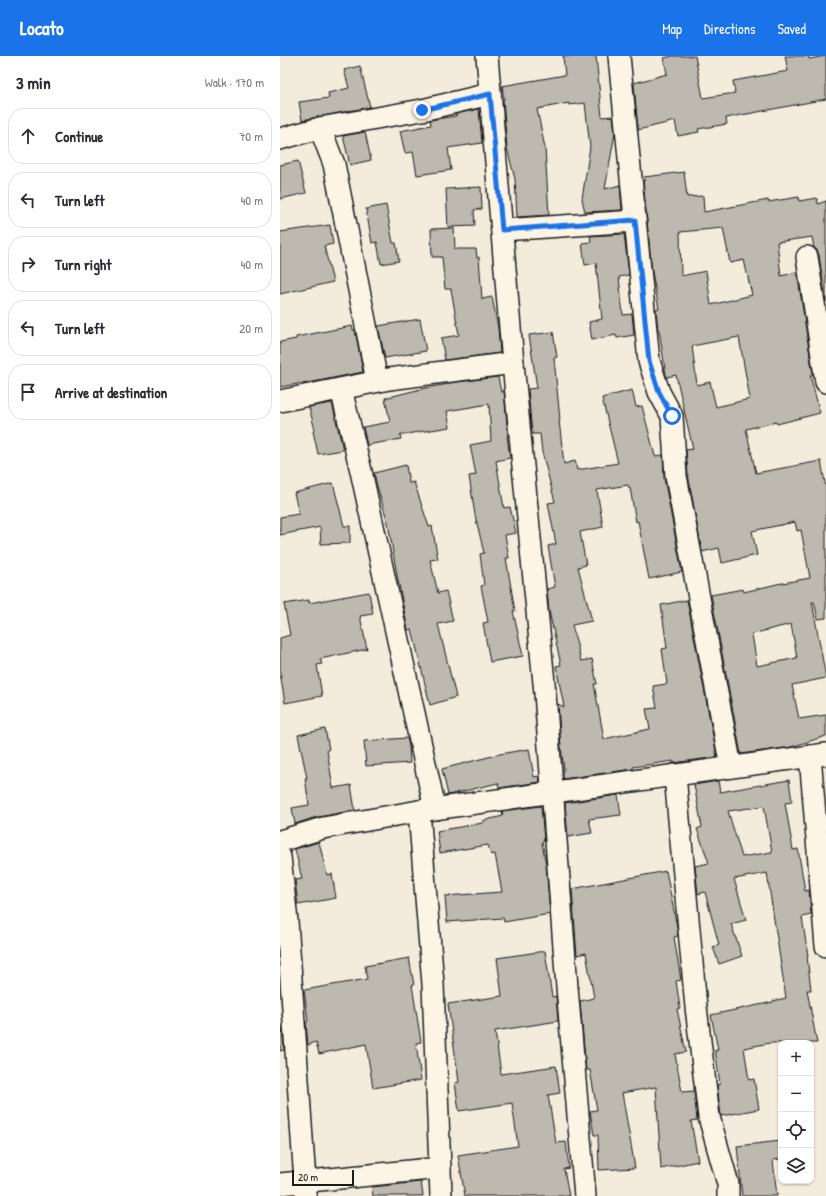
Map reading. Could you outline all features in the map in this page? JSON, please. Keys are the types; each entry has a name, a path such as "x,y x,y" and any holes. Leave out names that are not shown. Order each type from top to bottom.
{"street":[{"path":"487,56 513,363 545,693 585,1196"},
{"path":"619,56 649,361 659,392 672,416 676,476 731,767"},
{"path":"280,139 320,128 422,110 490,94"},
{"path":"320,128 334,164 377,381"},
{"path":"502,230 635,220"},
{"path":"807,257 826,382"},
{"path":"280,401 389,379 513,363"},
{"path":"341,389 363,478 427,810 441,1196"},
{"path":"280,841 323,828 427,810 818,755 826,946"},
{"path":"675,775 696,1007 709,1117 728,1184 728,1196"},
{"path":"280,857 287,921 305,1189"},
{"path":"280,1184 305,1189 440,1168"}],"building":[{"path":"563,56 596,56 602,117 613,116 615,133 605,189 620,185 622,210 585,212 582,199 590,147 585,103 569,105 569,103 537,109 545,148 549,215 517,217 515,179 507,148 502,86 565,75"},
{"path":"672,56 695,56 703,98 735,93 733,81 788,71 785,56 808,56 809,59 826,56 826,99 726,118 727,124 698,129 699,132 678,136 675,121 638,130 634,83 667,74 664,58"},
{"path":"360,66 370,107 302,120 299,102 329,98 328,93 349,88 344,70"},
{"path":"479,109 482,143 448,148 451,170 417,175 413,152 405,153 400,131 431,125 430,120 456,116 456,114"},
{"path":"365,132 371,160 350,165 343,136"},
{"path":"298,161 306,193 280,199 280,165"},
{"path":"684,172 687,197 703,196 704,212 768,200 768,202 799,197 799,201 817,198 818,204 826,201 826,302 819,255 817,250 814,248 812,237 777,242 781,276 797,272 813,375 810,375 820,413 777,424 776,422 746,429 756,473 821,461 826,488 826,618 818,619 814,602 812,602 826,678 792,685 799,719 826,715 826,736 791,747 741,754 711,595 743,589 744,592 810,578 801,530 797,531 795,522 752,531 757,555 722,563 719,548 702,552 688,474 686,450 693,449 676,375 667,377 666,375 658,330 656,309 659,309 652,272 643,180 645,180 644,177","holes":["723,228 730,263 744,260 752,295 711,305 706,271 681,276 680,232","739,337 750,399 716,407 710,382 697,385 692,346","791,624 797,658 757,666 752,634"]},
{"path":"481,187 482,209 474,210 475,226 448,227 446,189"},
{"path":"386,205 393,243 396,243 399,261 381,264 377,242 372,243 366,209"},
{"path":"330,225 333,244 324,246 333,282 280,294 280,232"},
{"path":"454,228 455,249 476,249 477,258 479,257 482,299 492,297 498,328 500,353 445,360 441,338 459,335 451,289 445,289 442,257 432,257 431,229"},
{"path":"624,234 629,275 619,277 623,315 632,314 634,335 617,338 616,335 592,340 589,322 602,319 596,263 585,265 582,243 591,242 590,236"},
{"path":"420,319 426,351 385,358 378,326"},
{"path":"352,326 353,330 355,330 363,372 280,387 280,342 296,339 296,337"},
{"path":"553,332 557,357 554,358 564,464 575,461 577,470 618,463 602,398 632,390 636,407 642,406 655,456 663,455 664,478 682,572 649,579 630,488 628,485 597,490 603,527 580,532 586,565 578,567 592,621 572,625 581,661 592,659 597,684 594,684 604,739 650,729 646,709 657,708 653,686 667,684 662,649 667,648 661,605 687,600 717,757 673,763 673,761 633,767 633,769 563,779 564,770 558,704 564,707 556,666 561,665 549,611 547,589 555,587 548,546 556,544 548,503 555,502 542,452 540,434 532,434 528,389 537,388 529,335"},
{"path":"498,377 501,392 504,391 510,458 496,461 504,508 510,507 516,533 505,535 509,558 506,558 515,611 513,611 523,656 490,662 483,623 488,622 481,586 484,585 480,554 484,553 475,515 469,476 476,475 470,445 491,441 489,404 447,411 450,427 400,435 401,439 367,445 363,427 390,422 385,398 449,383"},
{"path":"332,403 343,450 318,454 313,431 315,430 309,407"},
{"path":"406,465 409,483 414,482 429,527 432,526 438,559 430,560 438,593 446,591 453,621 438,624 456,697 430,705 412,629 408,630 388,523 374,473"},
{"path":"333,483 344,526 350,526 350,543 321,544 320,527 280,535 280,517 299,514 294,493"},
{"path":"369,592 373,614 360,616 367,649 320,659 322,664 317,665 322,696 285,703 280,673 280,638 290,635 284,604 309,600 309,603"},
{"path":"325,729 329,749 327,750 333,788 351,785 355,810 313,818 295,824 292,808 309,805 305,778 307,778 298,735"},
{"path":"407,738 410,763 366,766 364,741"},
{"path":"529,749 534,777 539,776 540,782 499,788 498,783 448,795 442,769 500,754"},
{"path":"789,780 792,802 785,803 793,850 798,849 805,891 809,890 811,915 802,917 811,990 807,990 817,1043 814,1043 814,1040 778,1040 778,1043 744,1048 749,1080 754,1079 759,1109 721,1116 717,1085 720,1084 715,1050 718,1050 711,1015 786,998 767,873 734,879 746,920 731,924 742,956 719,964 713,947 719,945 705,892 698,894 695,866 709,863 697,829 702,827 694,785 718,781 720,792","holes":["764,806 772,852 742,857 728,811"]},
{"path":"618,795 621,815 589,819 592,833 568,837 565,803"},
{"path":"541,806 544,841 542,842 546,865 550,914 504,922 503,918 447,922 445,896 502,892 495,854 491,855 488,845 440,853 437,831 483,823 482,821 503,816 502,811"},
{"path":"319,842 327,875 332,874 336,898 298,905 295,880 302,879 295,849"},
{"path":"666,871 678,936 674,937 681,980 676,981 680,1008 677,1009 686,1052 675,1054 682,1092 694,1091 697,1120 691,1121 698,1161 661,1169 656,1087 622,1093 635,1168 599,1170 598,1135 594,1135 590,1111 597,1110 590,1070 586,1070 580,1001 594,998 586,953 577,955 572,889"},
{"path":"545,951 552,997 556,996 558,1021 495,1031 501,1074 556,1066 560,1093 548,1095 556,1143 566,1142 569,1168 564,1169 569,1196 465,1196 458,1155 518,1146 512,1103 459,1111 455,1083 459,1082 448,1004 502,996 497,958"},
{"path":"409,958 421,1042 416,1043 421,1080 373,1088 366,1044 319,1054 316,1042 308,1045 306,1022 308,1021 304,990 367,979 365,966"},
{"path":"282,1027 284,1050 280,1051 280,1028"},
{"path":"778,1141 778,1159 773,1160 777,1196 742,1196 737,1146"},
{"path":"421,1182 423,1196 373,1196 372,1187"}],"route":[{"path":"422,110 490,94 502,230 635,220 649,361 659,392 672,416"}]}
